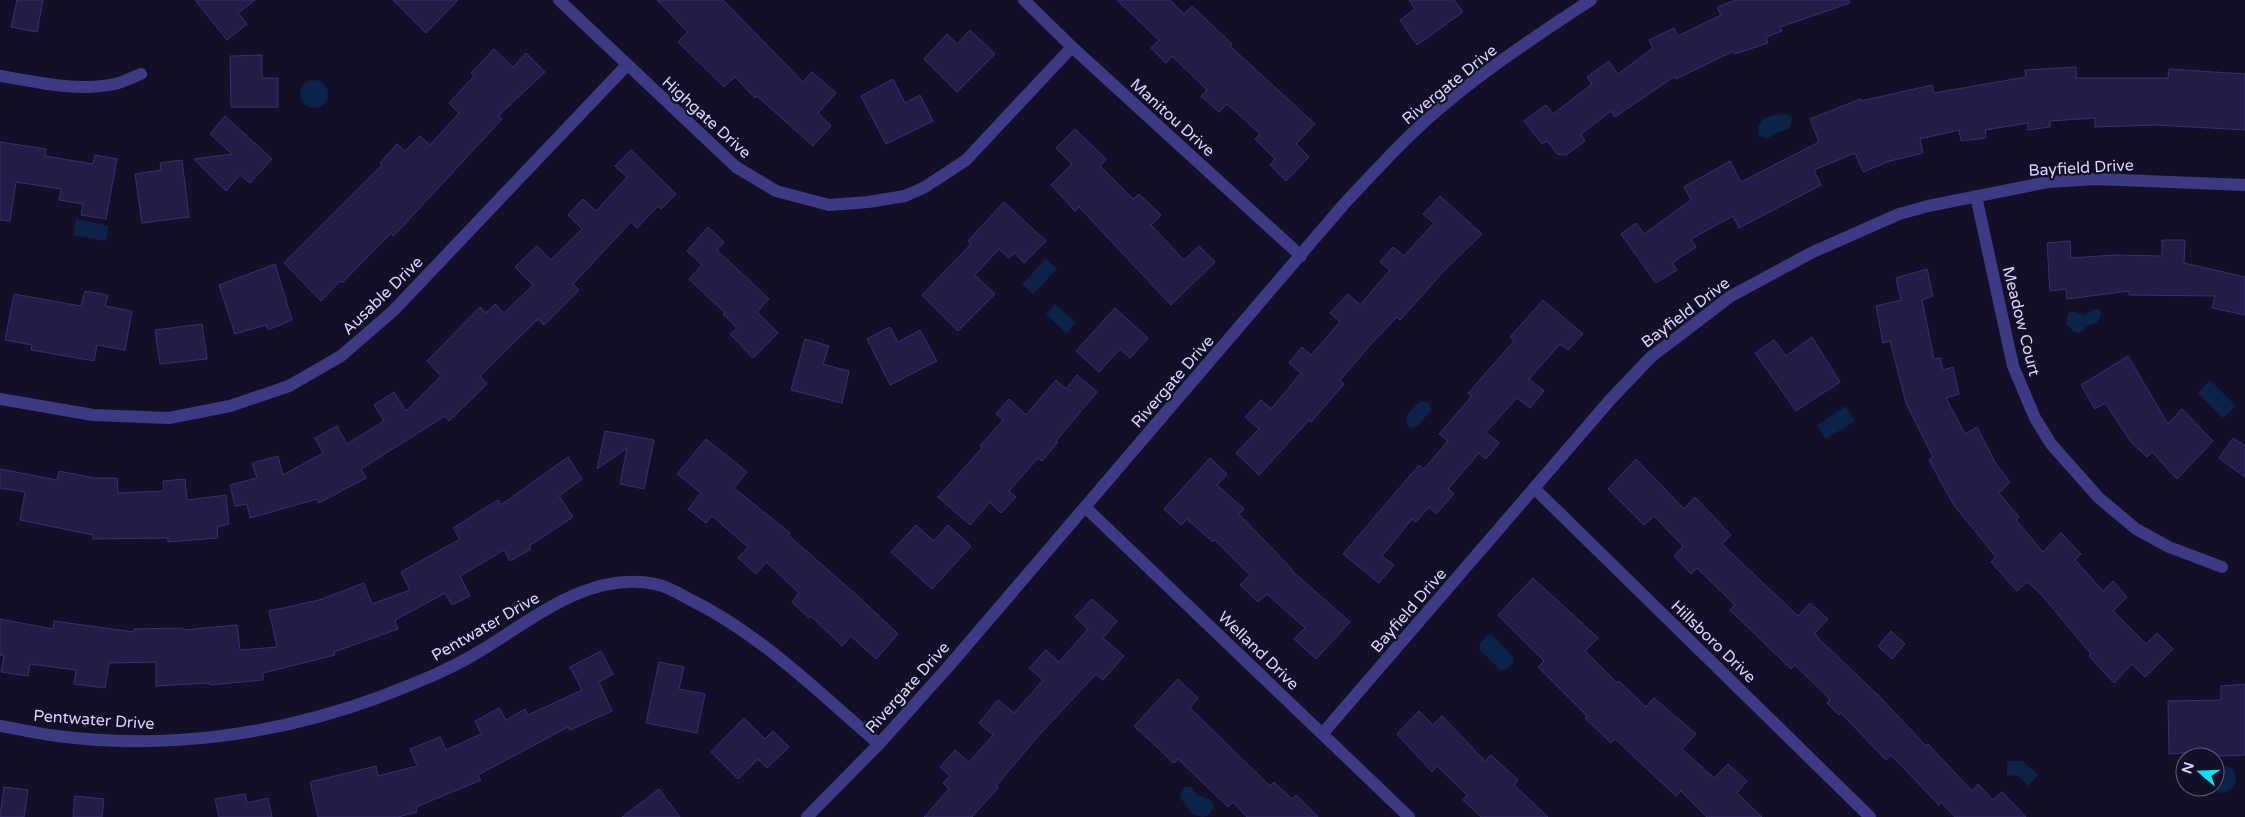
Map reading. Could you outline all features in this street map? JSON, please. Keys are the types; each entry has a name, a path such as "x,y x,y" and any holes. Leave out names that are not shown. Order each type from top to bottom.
{"street":[{"name":"Highgate Drive","path":"559,0 736,167 776,191 830,205 845,205 905,196 925,187 966,160 1072,46"},
{"name":"Manitou Drive","path":"1024,0 1301,256"},
{"name":"Rivergate Drive","path":"807,817 879,744 1344,204 1394,150 1450,100 1537,36 1591,0"},
{"name":"Ausable Drive","path":"0,399 93,414 169,418 230,406 289,386 341,356 393,311 627,65"},
{"path":"0,76 58,86 88,86 116,84 141,74"},
{"name":"Bayfield Drive","path":"1323,733 1610,400 1651,357 1730,296 1813,252 1871,225 1928,206 2048,182 2096,179 2245,185"},
{"name":"Meadow Court","path":"1976,196 2013,366 2036,418 2051,444 2099,498 2136,529 2169,547 2222,567"},
{"name":"Hillsboro Drive","path":"1535,489 1870,817"},
{"name":"Welland Drive","path":"1085,507 1409,817"},
{"name":"Pentwater Drive","path":"0,726 58,736 138,740 211,737 262,731 312,720 419,682 474,655 527,620 566,599 605,584 634,581 658,584 712,610 745,631 879,744"}],"water":[{"path":"314,80 324,84 328,94 324,104 314,108 304,104 300,94 304,84"},
{"path":"1783,114 1791,116 1792,120 1789,129 1778,132 1767,139 1759,136 1758,127 1763,118"},
{"path":"76,219 109,226 106,241 73,235"},
{"path":"1046,259 1057,269 1033,294 1022,284"},
{"path":"1055,304 1076,323 1066,333 1046,314"},
{"path":"2099,309 2101,313 2098,323 2089,325 2079,333 2074,332 2066,324 2068,313 2073,311 2084,315"},
{"path":"2210,380 2236,406 2223,418 2198,393"},
{"path":"1420,401 1429,403 1431,410 1418,426 1410,428 1406,423 1407,415"},
{"path":"1846,406 1855,421 1826,439 1817,425"},
{"path":"1488,635 1493,636 1514,658 1513,663 1505,670 1500,670 1479,649 1480,643"},
{"path":"2007,761 2023,761 2038,775 2028,786 2017,775 2007,776"},
{"path":"2225,767 2234,769 2236,780 2230,790 2225,792"},
{"path":"1192,787 1197,795 1211,801 1214,806 1210,814 1203,817 1192,814 1180,797 1182,789"}],"building":[{"path":"17,0 43,0 37,32 11,27"},
{"path":"195,0 255,0 238,13 247,24 227,40"},
{"path":"393,0 458,0 426,33"},
{"path":"657,0 723,0 803,82 812,72 836,93 818,113 831,126 813,146 757,96 755,98 735,77 724,87 678,42 688,32"},
{"path":"1117,0 1170,0 1184,14 1192,6 1232,44 1230,46 1315,124 1296,144 1309,157 1286,181 1270,165 1275,159 1255,139 1260,134 1227,104 1219,112 1201,96 1207,90 1172,56 1166,63 1151,48 1159,40"},
{"path":"1409,0 1454,0 1463,12 1417,45 1400,20 1415,9"},
{"path":"1736,0 1849,0 1850,3 1780,27 1782,31 1766,37 1768,43 1735,54 1734,51 1676,79 1675,76 1615,117 1611,111 1581,134 1585,141 1566,155 1557,154 1547,141 1542,144 1524,121 1546,105 1553,114 1592,84 1587,77 1609,61 1618,74 1653,48 1649,40 1674,28 1678,36 1721,15 1717,7"},
{"path":"970,30 995,54 957,92 924,59 947,34 957,44"},
{"path":"494,49 513,67 526,53 545,72 498,116 502,119 404,225 393,236 391,233 342,283 340,281 321,301 284,263 382,165 380,163 397,144 405,151 420,136 430,145 459,113 449,103 474,76 471,73"},
{"path":"262,55 262,78 278,78 278,107 231,107 230,56"},
{"path":"2076,67 2076,78 2168,78 2169,69 2245,74 2245,130 2156,125 2095,127 2095,118 2050,121 2050,127 2028,130 2028,123 1985,130 1986,138 1961,141 1959,130 1920,139 1923,153 1890,161 1863,172 1855,153 1814,170 1821,185 1739,228 1733,216 1691,239 1696,247 1672,263 1677,270 1656,283 1621,234 1636,223 1644,234 1691,200 1684,187 1730,161 1741,182 1819,142 1810,119 1860,99 1861,101 1932,85 1934,93 2026,77 2025,70"},
{"path":"893,79 905,103 920,95 933,121 886,144 861,96"},
{"path":"225,116 272,159 250,183 240,175 226,191 194,159 232,154 210,134"},
{"path":"1075,129 1106,159 1100,166 1133,199 1139,194 1161,215 1151,225 1184,260 1199,246 1215,262 1171,305 1079,207 1075,211 1051,185 1072,164 1056,148"},
{"path":"0,142 46,149 45,156 93,164 95,155 117,159 106,219 81,215 83,204 59,200 61,189 16,182 10,221 0,220"},
{"path":"631,150 676,194 661,209 658,206 637,228 631,222 573,284 579,290 544,325 538,319 480,376 487,384 449,421 445,416 361,469 366,478 319,503 317,499 250,518 247,504 235,506 230,485 257,478 252,463 278,456 283,475 323,453 315,438 337,426 347,444 384,421 374,405 394,392 406,411 441,376 427,361 480,307 486,313 495,304 504,313 533,285 515,267 537,246 551,260 582,229 568,215 583,199 596,211 627,177 615,166"},
{"path":"182,160 189,217 142,223 135,174 161,170 160,163"},
{"path":"1440,196 1482,234 1444,271 1400,320 1397,317 1373,342 1340,380 1344,384 1311,422 1309,420 1259,475 1236,453 1259,429 1245,417 1261,400 1271,409 1301,373 1289,363 1302,347 1311,355 1340,322 1330,313 1348,294 1360,305 1390,270 1380,262 1393,247 1404,256 1434,223 1423,214"},
{"path":"1004,202 1046,241 1024,263 1015,253 1009,258 999,249 975,275 995,294 958,331 922,295 971,244 968,241"},
{"path":"708,227 724,242 717,250 769,299 757,312 778,333 753,358 730,334 737,328 723,314 725,313 689,279 702,265 687,251"},
{"path":"2162,240 2185,240 2184,263 2245,277 2245,315 2212,308 2215,296 2129,295 2129,291 2067,299 2066,289 2050,291 2047,243 2070,241 2071,258 2113,255 2162,256"},
{"path":"275,264 292,320 268,330 266,325 235,334 219,285"},
{"path":"1927,269 1933,296 1922,300 1934,359 1940,358 1943,370 1953,367 1959,394 1946,398 1965,434 1977,427 1996,464 2010,482 1999,493 2019,517 2016,520 2043,552 2061,533 2081,554 2075,560 2103,591 2113,581 2127,597 2113,611 2146,644 2157,633 2173,649 2145,677 2132,664 2114,683 2089,656 2091,654 2040,593 2027,582 2017,591 1991,562 1996,557 1953,504 1929,460 1933,457 1906,403 1890,341 1883,343 1876,306 1901,300 1896,278"},
{"path":"85,291 108,295 105,306 132,311 125,350 97,345 94,361 31,350 32,345 5,340 14,294 81,306"},
{"path":"1543,300 1583,334 1568,350 1560,344 1529,379 1544,391 1530,408 1517,398 1486,432 1499,443 1486,459 1479,453 1448,489 1454,494 1436,514 1429,507 1416,522 1412,519 1382,556 1394,565 1379,583 1343,554 1419,465 1424,469 1448,441 1439,434 1472,396 1468,393 1514,341 1510,337"},
{"path":"1115,308 1148,338 1130,358 1120,349 1099,372 1076,351"},
{"path":"202,324 207,359 160,364 155,330"},
{"path":"890,327 898,342 920,330 937,361 890,385 867,339"},
{"path":"1812,337 1840,382 1796,411 1755,353 1774,340 1786,356"},
{"path":"805,339 829,346 823,364 849,371 842,403 791,390"},
{"path":"2128,356 2168,424 2182,409 2213,441 2177,479 2152,452 2147,457 2131,442 2105,403 2095,409 2081,385"},
{"path":"1077,375 1097,392 1056,441 1058,442 1042,461 1038,458 1009,491 1016,497 1001,513 990,502 970,525 938,497 982,448 980,446 1003,420 996,414 1009,399 1026,415 1056,380 1066,389"},
{"path":"605,431 654,440 644,489 620,484 627,448 597,469"},
{"path":"2233,438 2245,446 2245,477 2219,458"},
{"path":"706,439 747,472 734,488 790,533 788,535 898,634 876,659 851,636 842,646 811,616 809,618 792,602 799,593 766,562 756,574 738,558 748,547 712,516 706,523 688,509 701,493 677,474"},
{"path":"568,457 582,479 559,496 573,517 529,546 531,549 510,561 504,550 460,576 470,596 452,605 445,593 395,620 398,629 334,652 335,655 263,673 263,680 210,685 209,683 156,686 156,662 109,663 105,688 74,684 76,670 30,664 28,676 1,672 4,656 0,655 0,619 53,629 54,621 134,632 134,629 183,628 183,630 237,625 240,650 277,647 269,611 319,600 364,583 372,604 410,590 401,572 460,539 453,528 498,500 501,505"},
{"path":"1210,458 1227,474 1217,485 1244,509 1239,514 1291,570 1350,622 1316,659 1294,639 1305,628 1267,594 1258,602 1240,585 1250,575 1215,540 1213,542 1187,519 1181,525 1164,509"},
{"path":"1636,459 1684,509 1695,497 1731,535 1722,544 1798,616 1810,603 1828,619 1815,633 1819,639 1880,697 1926,746 1928,744 1972,791 1978,784 1993,800 2002,792 2026,817 1955,817 1941,802 1939,805 1891,755 1886,760 1841,713 1839,715 1827,703 1830,699 1795,665 1791,669 1730,610 1735,605 1697,568 1691,574 1674,556 1683,546 1654,516 1644,525 1608,489"},
{"path":"0,469 57,480 59,471 94,478 117,478 118,493 164,491 163,481 185,479 187,500 226,495 229,524 217,527 218,538 168,542 168,538 93,539 93,535 20,520 25,492 0,488"},
{"path":"916,525 934,541 948,525 971,546 932,589 891,552"},
{"path":"1533,578 1598,638 1585,651 1617,683 1619,681 1646,707 1654,698 1696,734 1682,749 1714,778 1728,764 1747,781 1737,793 1762,817 1707,817 1681,791 1676,796 1615,739 1611,743 1585,718 1587,716 1538,667 1544,661 1498,615"},
{"path":"1092,599 1117,621 1103,638 1124,656 1103,680 1096,674 1040,734 996,786 998,788 972,817 924,817 949,789 943,783 950,776 940,767 955,750 969,762 993,735 979,723 998,700 1014,713 1043,680 1029,668 1046,650 1059,662 1088,629 1075,617"},
{"path":"1891,631 1905,644 1892,659 1878,646"},
{"path":"601,651 613,674 599,682 612,711 570,730 568,727 478,775 481,780 416,807 417,812 398,817 318,817 310,782 376,766 378,776 417,766 410,749 440,737 446,750 481,734 475,721 499,708 506,720 525,709 528,715 582,690 570,667"},
{"path":"659,662 684,667 679,689 705,694 697,733 646,723"},
{"path":"1178,679 1198,698 1190,708 1270,786 1274,782 1292,799 1296,795 1318,817 1247,817 1233,802 1228,807 1178,759 1174,763 1134,726"},
{"path":"2245,684 2245,755 2225,756 2225,747 2175,747 2175,754 2169,754 2168,701 2221,700 2221,686"},
{"path":"1419,711 1433,725 1442,716 1485,761 1491,755 1518,780 1514,785 1548,817 1481,817 1463,800 1467,795 1437,766 1432,772 1397,734"},
{"path":"744,718 765,739 773,731 789,747 767,768 758,759 738,779 711,752"},
{"path":"4,787 28,790 24,817 0,817"},
{"path":"659,789 680,817 622,817"},
{"path":"245,794 247,803 268,798 272,817 219,817 215,799"},
{"path":"75,796 104,799 102,817 73,817"}]}
